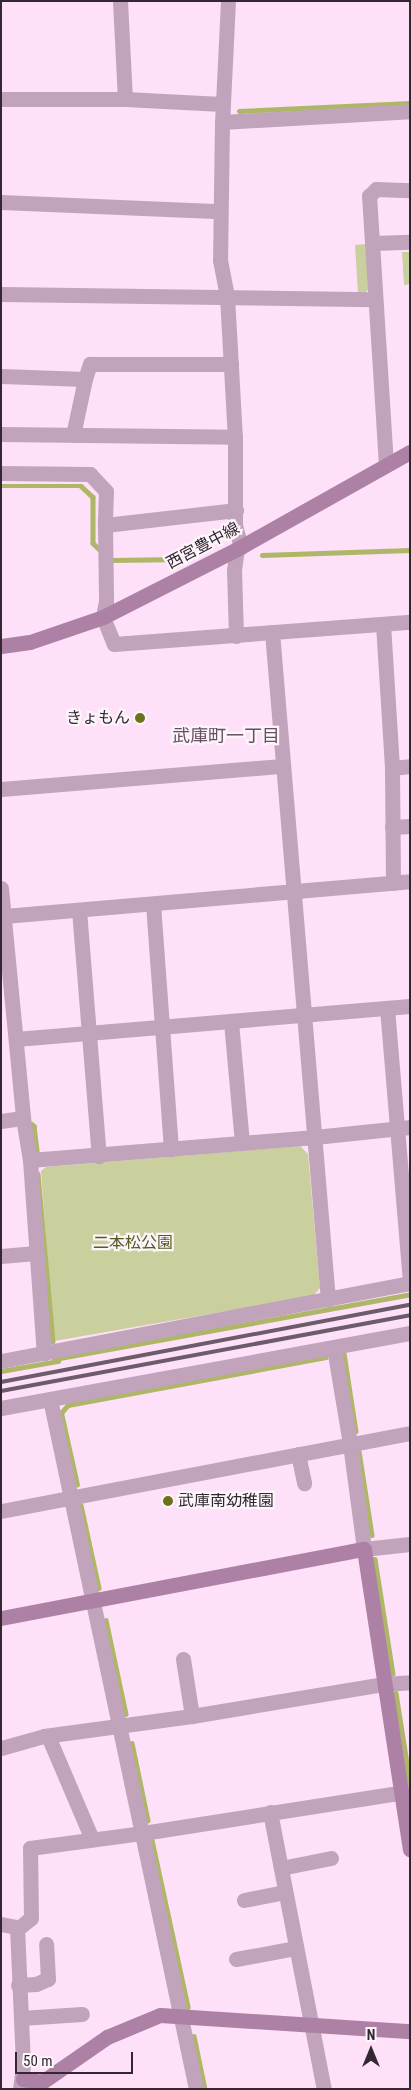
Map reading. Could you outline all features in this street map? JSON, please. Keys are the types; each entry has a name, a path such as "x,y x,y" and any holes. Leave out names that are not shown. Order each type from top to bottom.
{"street":[{"path":"120,1 126,99"},
{"path":"228,1 222,104 220,260 227,296 236,437 235,525 239,548 234,570 236,636"},
{"path":"1,99 126,99 222,104"},
{"path":"222,122 410,111"},
{"path":"386,465 370,196 376,190 410,190"},
{"path":"1,202 220,211"},
{"path":"373,243 410,242"},
{"path":"1,294 375,299"},
{"path":"73,435 90,364 231,364"},
{"path":"1,376 85,379"},
{"path":"1,434 236,437"},
{"name":"西宮豊中線","path":"1,646 30,642 103,617 239,548 410,452"},
{"path":"1,473 90,474 106,491 106,601 103,617 114,644 410,622"},
{"path":"105,524 236,510"},
{"path":"383,624 392,768 394,883"},
{"path":"272,632 328,1300"},
{"path":"1,789 282,766"},
{"path":"392,768 410,766"},
{"path":"392,827 410,826"},
{"path":"4,916 410,881"},
{"path":"1,888 4,916 6,985 16,1039 23,1118 30,1160 44,1353"},
{"path":"153,904 171,1149"},
{"path":"79,910 99,1156"},
{"path":"16,1039 410,1006"},
{"path":"1,1361 410,1283 403,1127 387,1008"},
{"path":"231,1022 242,1143"},
{"path":"1,1121 23,1118"},
{"path":"30,1160 99,1156 315,1137 403,1127"},
{"path":"1,1256 36,1253"},
{"path":"1,1408 410,1333"},
{"path":"334,1348 350,1444 384,1684 405,1791 410,1849"},
{"path":"50,1398 144,1833 196,2089"},
{"path":"1,1511 410,1433"},
{"path":"298,1454 304,1483"},
{"path":"1,1618 364,1549 410,1544"},
{"path":"184,1659 192,1716"},
{"path":"1,1748 48,1736 192,1716 384,1684 410,1682"},
{"path":"48,1736 92,1839"},
{"path":"1,1924 20,1927 31,1918 30,1848 144,1833 405,1791"},
{"path":"270,1812 324,2089"},
{"path":"281,1868 331,1858"},
{"path":"244,1900 285,1892"},
{"path":"17,1927 18,1986 22,2018 21,2084 42,2082 108,2037 160,2015 410,2031"},
{"path":"18,1986 36,1984 48,1979 46,1944"},
{"path":"236,1959 296,1948"},
{"path":"22,2018 82,2014"}],"green space":[{"path":"366,244 370,288 365,293 358,293 355,245"},
{"path":"402,252 410,252 410,284 404,285"},
{"name":"二本松公園","path":"300,1146 308,1154 320,1288 313,1296 54,1341 41,1171 46,1167"}],"waterway":[{"path":"239,111 410,103"},
{"path":"1,486 81,486 93,497 93,543 101,551"},
{"path":"262,555 410,550"},
{"path":"110,560 185,559"},
{"path":"32,1124 34,1126 37,1151"},
{"path":"38,1174 53,1341"},
{"path":"54,1359 410,1294"},
{"path":"344,1353 356,1431"},
{"path":"77,1485 61,1413 68,1405 326,1357"},
{"path":"1,1371 58,1361"},
{"path":"359,1451 372,1535"},
{"path":"81,1505 99,1588"},
{"path":"375,1559 393,1674"},
{"path":"106,1620 126,1714"},
{"path":"396,1693 410,1782"},
{"path":"132,1743 148,1820"},
{"path":"152,1840 188,2007"},
{"path":"194,2036 205,2089"}],"railway":[{"path":"1,1382 410,1305"},
{"path":"1,1391 410,1315"}],"place":[{"name":"きょもん","path":"140,718"},
{"name":"武庫南幼稚園","path":"168,1501"}],"district":[{"name":"武庫町一丁目","path":"226,736"}]}
